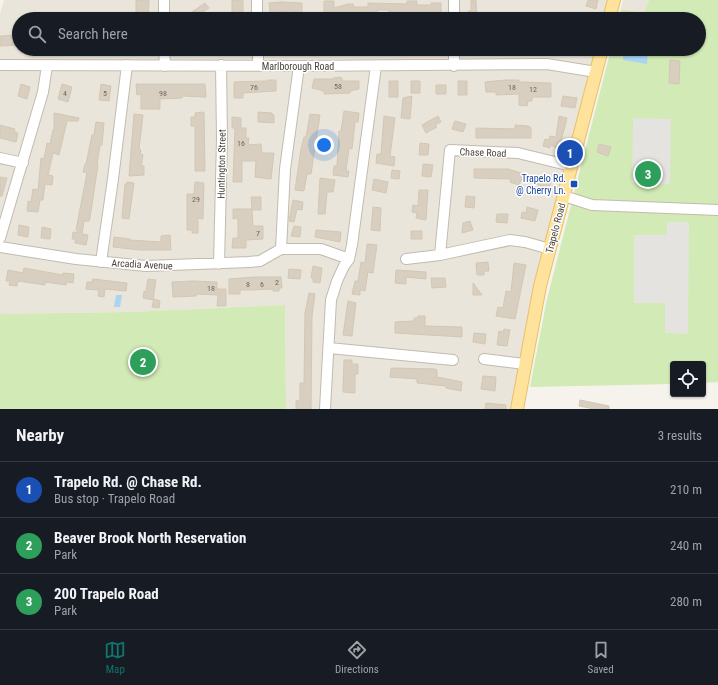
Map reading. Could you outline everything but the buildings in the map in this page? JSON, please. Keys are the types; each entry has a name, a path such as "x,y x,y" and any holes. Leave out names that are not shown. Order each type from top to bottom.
{"main road":[{"path":"611,12 614,0"},
{"name":"Trapelo Road","path":"517,409 535,312 600,56"}],"street":[{"path":"164,0 164,12"},
{"path":"257,0 257,12"},
{"path":"454,0 454,12"},
{"path":"164,56 165,66"},
{"path":"258,56 258,66"},
{"path":"454,56 454,66"},
{"name":"Marlborough Road","path":"0,65 454,66 547,64 596,72"},
{"path":"101,262 113,179 126,65"},
{"name":"Huntington Street","path":"219,264 222,139 221,65"},
{"path":"0,238 43,92 47,66"},
{"path":"299,66 287,154 281,249 321,249 349,259"},
{"path":"325,409 331,300 337,281 349,259 376,66"},
{"name":"Chase Road","path":"440,255 450,150 518,153 571,166"},
{"path":"0,158 23,163"},
{"path":"564,196 592,205 718,210"},
{"path":"406,259 440,255 510,240 525,242 550,249"},
{"name":"Arcadia Avenue","path":"0,247 76,260 146,266 219,264 260,261 281,249"},
{"path":"329,348 453,360"},
{"path":"484,359 525,364"}],"shaded area":[{"path":"4,0 610,0 607,12 12,12 12,56 595,56 512,409 286,409 285,305 130,312 0,314 0,14"},
{"path":"623,0 649,0 644,12 621,9"},
{"path":"633,118 671,119 670,184 632,183"},
{"path":"667,222 689,222 688,334 665,333 665,303 634,303 634,235 667,235"}],"green space":[{"path":"649,0 718,0 718,382 706,383 706,361 670,361 670,384 530,387 547,299 609,56 706,56 706,12 644,12"},
{"path":"621,9 638,12 620,12"},
{"path":"285,305 286,409 0,409 0,314 130,312"}],"water":[{"path":"623,56 648,56 647,64 623,60"},
{"path":"116,295 122,295 120,307 114,307"}],"place":[{"name":"Trapelo Rd. @ Chase Rd.","path":"570,153"},
{"name":"200 Trapelo Road","path":"648,174"},
{"name":"Trapelo Rd. @ Cherry Ln.","path":"574,184"},
{"name":"Beaver Brook North Reservation","path":"143,362"}]}
